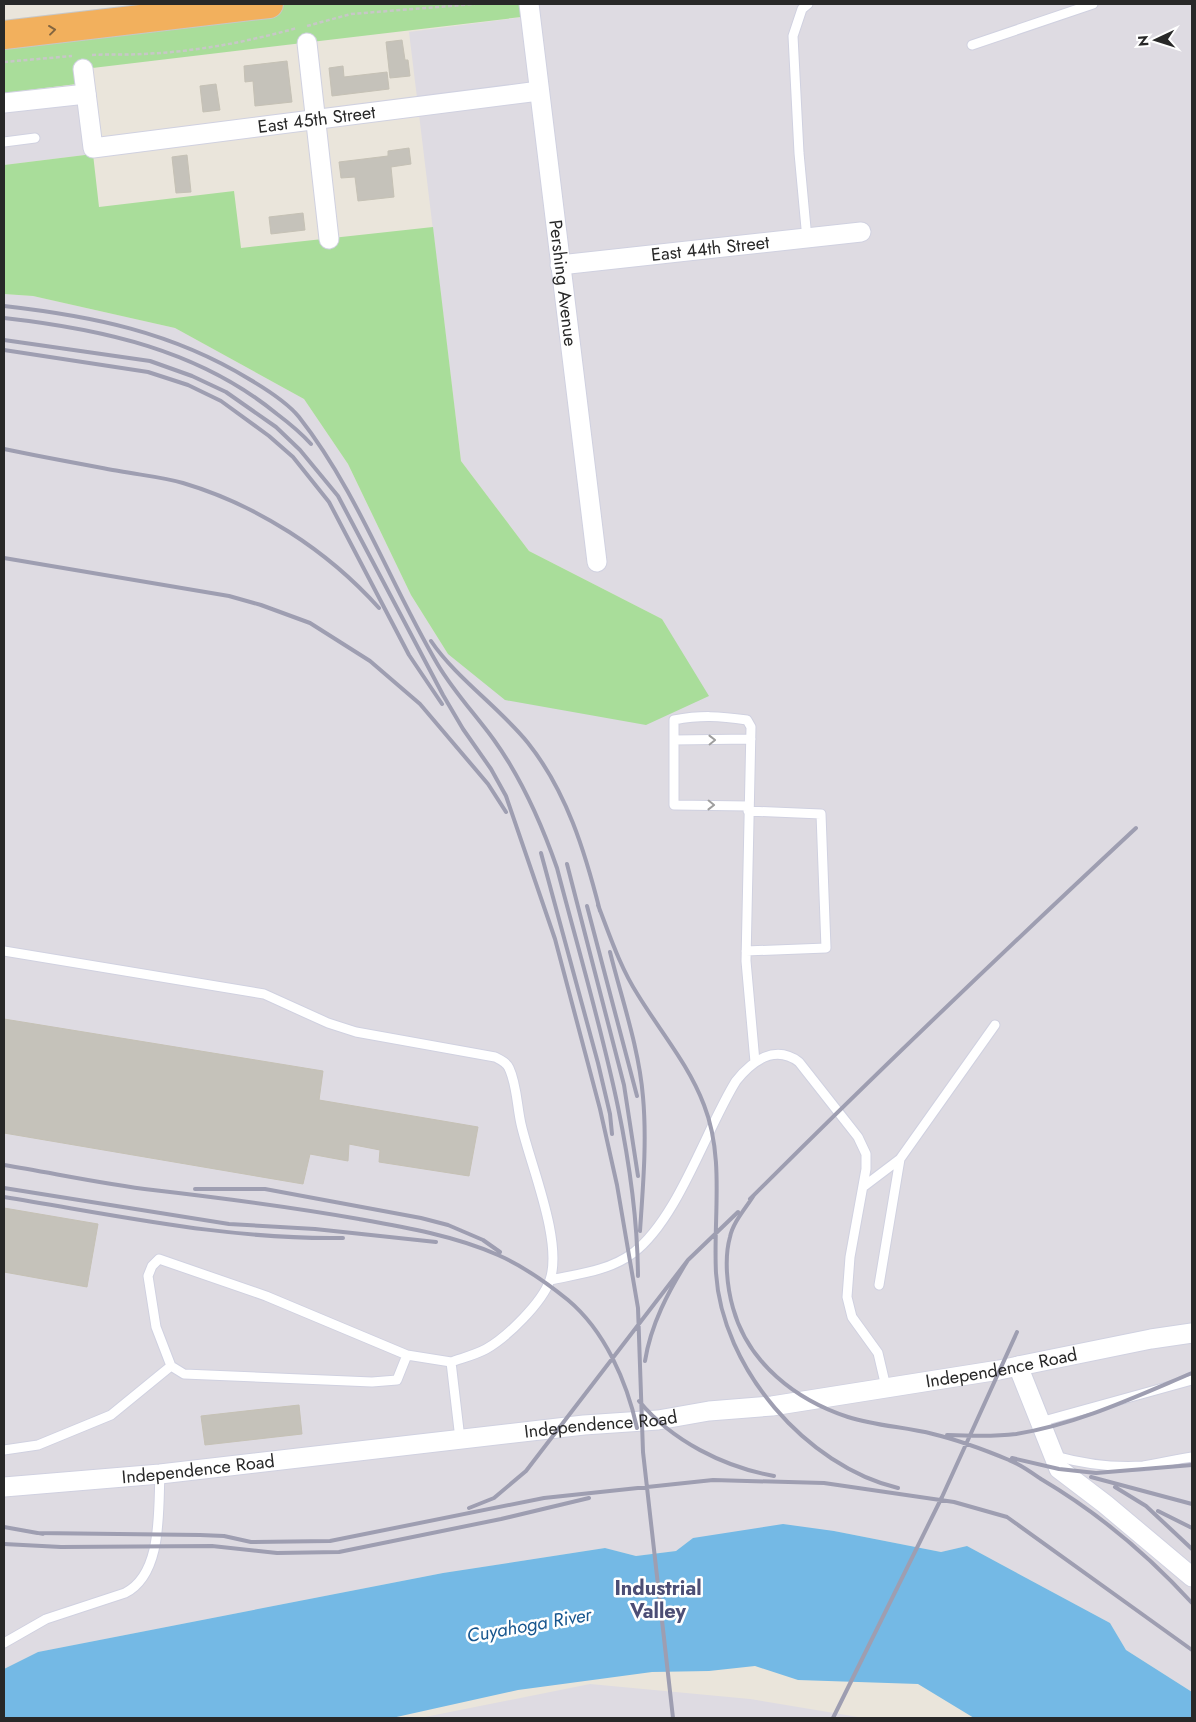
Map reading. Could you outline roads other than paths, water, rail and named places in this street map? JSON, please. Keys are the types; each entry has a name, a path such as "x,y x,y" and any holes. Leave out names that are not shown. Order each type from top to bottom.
{"highway":[{"path":"4,36 269,4"}],"street":[{"name":"Pershing Avenue","path":"529,4 596,562"},
{"path":"307,43 328,239"},
{"path":"4,103 86,94 82,60"},
{"name":"East 45th Street","path":"86,94 93,148 539,91"},
{"name":"East 44th Street","path":"560,265 861,232"},
{"name":"Independence Road","path":"4,1487 160,1474 460,1439 772,1406 1018,1366 1152,1339 1192,1333"},
{"path":"1018,1366 1059,1469 1105,1504 1192,1577"}],"lane":[{"path":"807,239 799,153 793,36 802,10 808,4"},
{"path":"972,45 1077,6 1094,4"},
{"path":"4,142 35,138"},
{"path":"746,951 826,948 821,814 748,808 674,805 674,720 701,715 747,720 751,727 748,808 746,951 755,1062"},
{"path":"674,740 751,739"},
{"path":"4,951 264,994 328,1023 356,1032 503,1060 511,1074 522,1128 551,1239 553,1266 550,1280 542,1297 529,1313 486,1348 450,1362 407,1355 266,1296 159,1259 152,1266 148,1276 156,1327 171,1366 184,1374 372,1382 396,1380 407,1355"},
{"path":"863,1187 900,1159 995,1025"},
{"path":"550,1280 591,1272 608,1266 632,1253 646,1241 667,1211 728,1093 745,1070 755,1062 775,1054 790,1056 799,1062 863,1146 867,1161 847,1280 847,1302 852,1317 878,1352 886,1386"},
{"path":"879,1285 900,1159"},
{"path":"450,1362 460,1439"},
{"path":"4,1450 38,1446 111,1415 171,1366"},
{"path":"1040,1422 1192,1380"},
{"path":"1055,1456 1080,1463 1108,1466 1143,1466 1192,1457"},
{"path":"5,1640 46,1618 133,1589 148,1569 157,1535 160,1474"}],"water":[{"name":"Cuyahoga River","path":"783,1524 834,1531 941,1552 967,1546 1110,1623 1126,1650 1192,1692 1192,1718 974,1718 918,1684 798,1680 755,1666 709,1671 652,1672 518,1690 392,1718 4,1718 4,1669 38,1652 443,1573 605,1548 636,1556 676,1551 693,1538"}],"railway":[{"path":"4,306 100,321 161,338 191,349 220,363 276,396 294,411 320,446 356,507 404,603 438,665 494,740 513,770 530,801 551,851 597,1019 621,1122 630,1173 636,1225 638,1276"},
{"path":"4,318 113,336 182,358 247,392 286,421 311,444"},
{"path":"4,340 150,361 192,376 226,392 276,427 300,450 338,496 443,695 463,729 491,769 506,796 555,939 600,1109 617,1185 638,1308 643,1452 673,1718"},
{"path":"4,350 148,372 188,385 221,401 269,436 293,457 329,502 409,655 442,704"},
{"path":"4,449 175,481 211,492 264,517 314,549 337,567 379,608"},
{"path":"4,558 229,596 261,605 310,623 370,661 420,704 488,784 506,812"},
{"path":"431,641 453,668 517,730 542,762 554,782 573,823 600,911"},
{"path":"750,1199 941,1012 1136,828"},
{"path":"541,853 598,1063 610,1114 612,1134"},
{"path":"567,864 624,1085 638,1176"},
{"path":"598,905 626,973 638,995 674,1048 698,1090 704,1105 710,1125 716,1167 716,1273 722,1309 734,1344 752,1377 775,1408 802,1435 832,1458 864,1476 898,1488"},
{"path":"587,906 637,1096"},
{"path":"610,952 634,1042 643,1097 645,1147 640,1231"},
{"path":"4,1165 116,1185 282,1207 376,1222 447,1237 482,1248 507,1259 552,1287 581,1313 593,1327 613,1358 621,1375 637,1428"},
{"path":"4,1188 229,1224 315,1229 436,1242"},
{"path":"195,1189 265,1189 421,1218 448,1225 483,1240 500,1252"},
{"path":"754,1195 737,1221 728,1245 729,1291 740,1328 750,1346 777,1377 810,1401 848,1417 942,1436 981,1449 1025,1468 1121,1535 1158,1568 1192,1603"},
{"path":"4,1197 215,1231 300,1238 343,1238"},
{"path":"688,1260 738,1212"},
{"path":"469,1508 494,1498 526,1471 688,1260 661,1309 651,1334 645,1361"},
{"path":"833,1718 942,1497 1017,1332"},
{"path":"947,1435 999,1436 1062,1424 1106,1409 1192,1373"},
{"path":"639,1401 667,1428 700,1450 736,1466 774,1476"},
{"path":"1012,1458 1059,1469 1096,1473 1192,1465"},
{"path":"1091,1477 1192,1504"},
{"path":"37,1533 224,1536 251,1542 330,1541 544,1498 713,1480 824,1483 954,1502 1007,1517 1192,1650"},
{"path":"1115,1487 1146,1506 1192,1549"},
{"path":"4,1544 61,1547 212,1546 277,1553 339,1552 501,1519 589,1498"},
{"path":"1158,1511 1192,1528"},
{"path":"4,1527 43,1534"}],"district":[{"name":"Industrial Valley","path":"658,1600"}]}
